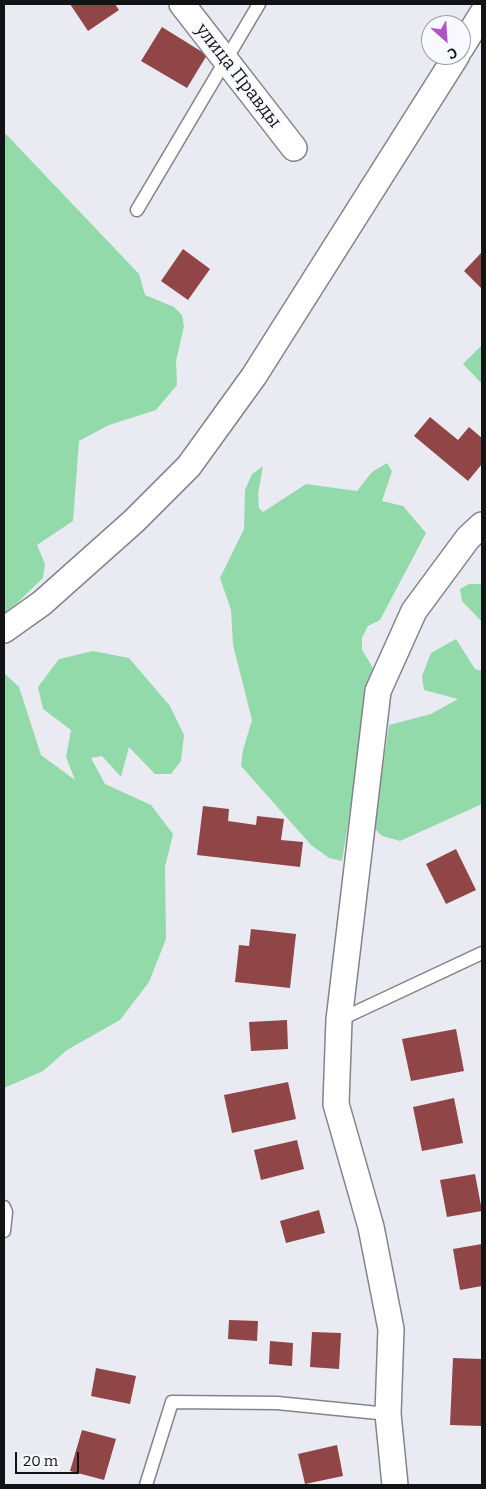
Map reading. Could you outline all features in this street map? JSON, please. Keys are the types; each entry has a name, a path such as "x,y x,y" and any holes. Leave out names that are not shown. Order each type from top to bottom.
{"street":[{"name":"улица Правды","path":"182,4 294,148"},
{"path":"471,32 482,14"},
{"path":"4,630 42,603 134,521 189,466 254,376 451,65"},
{"path":"394,1485 388,1414 390,1329 371,1227 336,1104 339,1020 378,690 414,611 468,538 482,525"}],"lane":[{"path":"137,210 259,4"},
{"path":"339,1020 482,953"},
{"path":"4,1207 6,1212 4,1231"},
{"path":"146,1485 172,1402 277,1403 388,1414"}],"green space":[{"path":"4,132 139,274 145,295 174,307 182,315 184,326 176,361 177,385 156,410 109,425 79,441 73,521 37,545 45,564 43,578 4,613"},
{"path":"482,345 482,384 463,364"},
{"path":"387,463 392,471 382,501 403,506 426,533 380,620 368,626 362,638 362,650 373,668 342,861 329,858 311,845 241,766 243,750 252,720 233,645 231,610 220,578 244,529 245,490 252,474 263,466 258,494 259,508 263,512 306,484 357,491 372,472"},
{"path":"469,584 482,584 482,622 462,601 460,589"},
{"path":"456,639 475,669 482,671 482,804 400,841 382,836 374,828 389,725 431,714 458,699 424,690 422,676 431,653"},
{"path":"93,651 129,658 170,706 184,735 181,761 171,774 155,774 129,747 121,777 102,756 91,758 105,784 151,805 173,834 165,867 166,939 149,982 120,1020 67,1050 43,1071 4,1088 4,673 19,687 41,755 75,780 66,757 71,730 43,709 38,687 59,659"}],"building":[{"path":"70,4 115,4 119,10 88,31"},
{"path":"162,27 207,55 187,88 141,61"},
{"path":"183,249 210,269 188,300 161,281"},
{"path":"482,252 482,289 464,271"},
{"path":"430,417 458,440 469,427 482,438 482,464 468,481 414,436"},
{"path":"203,806 229,809 228,821 256,825 257,816 284,819 281,840 303,842 300,867 197,855"},
{"path":"456,849 476,890 446,904 426,864"},
{"path":"251,929 296,934 290,988 235,982 239,945 249,946"},
{"path":"287,1020 288,1049 251,1051 249,1022"},
{"path":"456,1029 464,1071 411,1081 402,1039"},
{"path":"288,1082 296,1119 232,1133 224,1095"},
{"path":"454,1098 463,1143 422,1151 413,1107"},
{"path":"297,1140 304,1169 261,1180 254,1150"},
{"path":"475,1174 482,1211 447,1217 440,1180"},
{"path":"319,1210 325,1233 286,1243 280,1221"},
{"path":"482,1244 482,1286 460,1290 453,1249"},
{"path":"229,1320 258,1321 257,1341 228,1339"},
{"path":"312,1332 341,1333 339,1369 310,1367"},
{"path":"270,1341 293,1343 292,1366 269,1364"},
{"path":"453,1358 482,1359 482,1426 450,1425"},
{"path":"96,1368 136,1376 130,1404 91,1396"},
{"path":"82,1430 116,1439 104,1480 70,1471"},
{"path":"337,1445 343,1476 305,1484 298,1454"}]}
